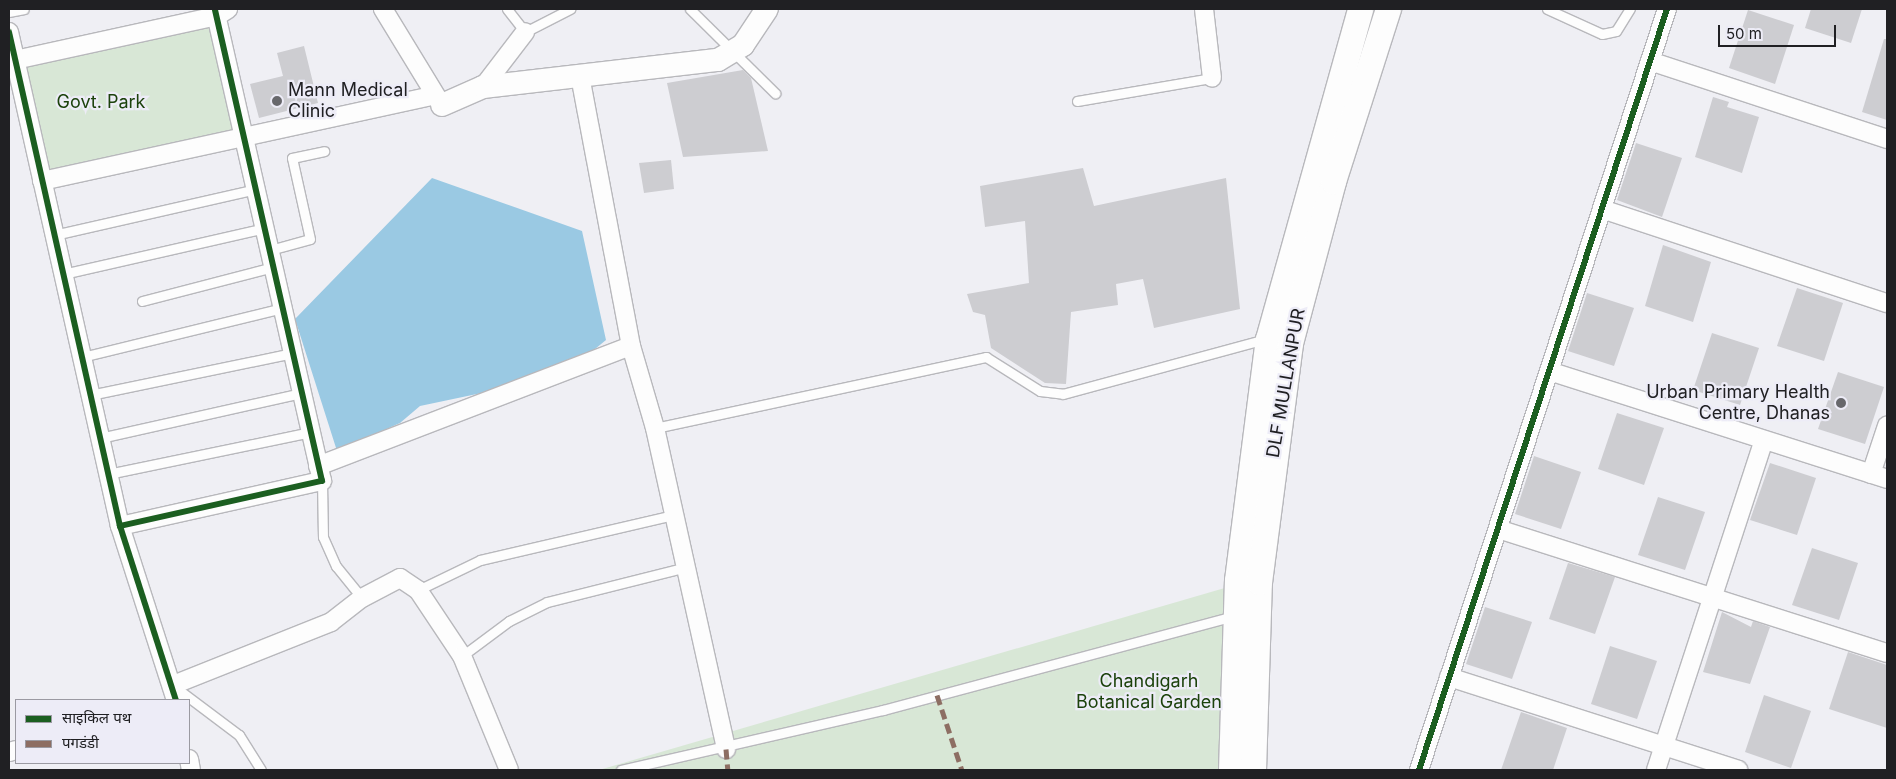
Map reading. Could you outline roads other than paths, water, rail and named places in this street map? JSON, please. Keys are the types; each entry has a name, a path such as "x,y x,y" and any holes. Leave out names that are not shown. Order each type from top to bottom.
{"main road":[{"name":"DLF MULLANPUR","path":"1231,770 1236,615 1250,461 1268,339 1360,9"},
{"name":"DLF MULLANPUR","path":"1253,770 1259,582 1290,343 1333,181 1388,9"}],"street":[{"path":"382,9 438,100"},
{"path":"42,181 244,137 438,100 483,86 718,60 743,45 768,9"},
{"path":"1204,9 1212,78"},
{"path":"1419,770 1667,9"},
{"path":"15,60 220,11 244,137 320,473"},
{"path":"9,32 120,526 174,693 331,622 362,598 400,578 418,590 462,656 509,770"},
{"path":"483,86 525,32"},
{"path":"1650,61 1887,139"},
{"path":"580,76 631,346 655,428 726,749"},
{"path":"1602,209 1887,303"},
{"path":"120,526 320,473 631,346"},
{"path":"1549,371 1879,476 1887,426"},
{"path":"1656,770 1764,440"},
{"path":"1498,528 1887,653"},
{"path":"1449,677 1738,770"}],"lane":[{"path":"9,12 24,9"},
{"path":"507,9 525,32 570,9"},
{"path":"690,9 775,93"},
{"path":"1547,9 1602,34 1616,31 1630,9"},
{"path":"1077,101 1212,78"},
{"path":"142,301 272,258 310,239 292,158 324,151"},
{"path":"54,234 256,189"},
{"path":"63,274 265,228"},
{"path":"82,356 283,308"},
{"path":"655,428 986,358 1040,391 1063,394 1268,339"},
{"path":"90,395 293,353"},
{"path":"100,438 302,394"},
{"path":"108,474 311,432"},
{"path":"320,473 323,537 336,566 362,598"},
{"path":"418,590 480,560 674,515"},
{"path":"462,656 509,621 548,602 686,568"},
{"path":"621,770 726,749 1236,615"},
{"path":"190,703 239,735 261,770"}],"water":[{"path":"432,178 582,231 606,340 562,376 420,406 400,423 337,451 295,319"}],"place":[{"name":"Mann Medical Clinic","path":"277,101"},
{"name":"Urban Primary Health Centre, Dhanas","path":"1841,403"}],"park label":[{"name":"Govt. Park","path":"101,102"},
{"name":"Chandigarh Botanical Garden","path":"1149,692"}]}
